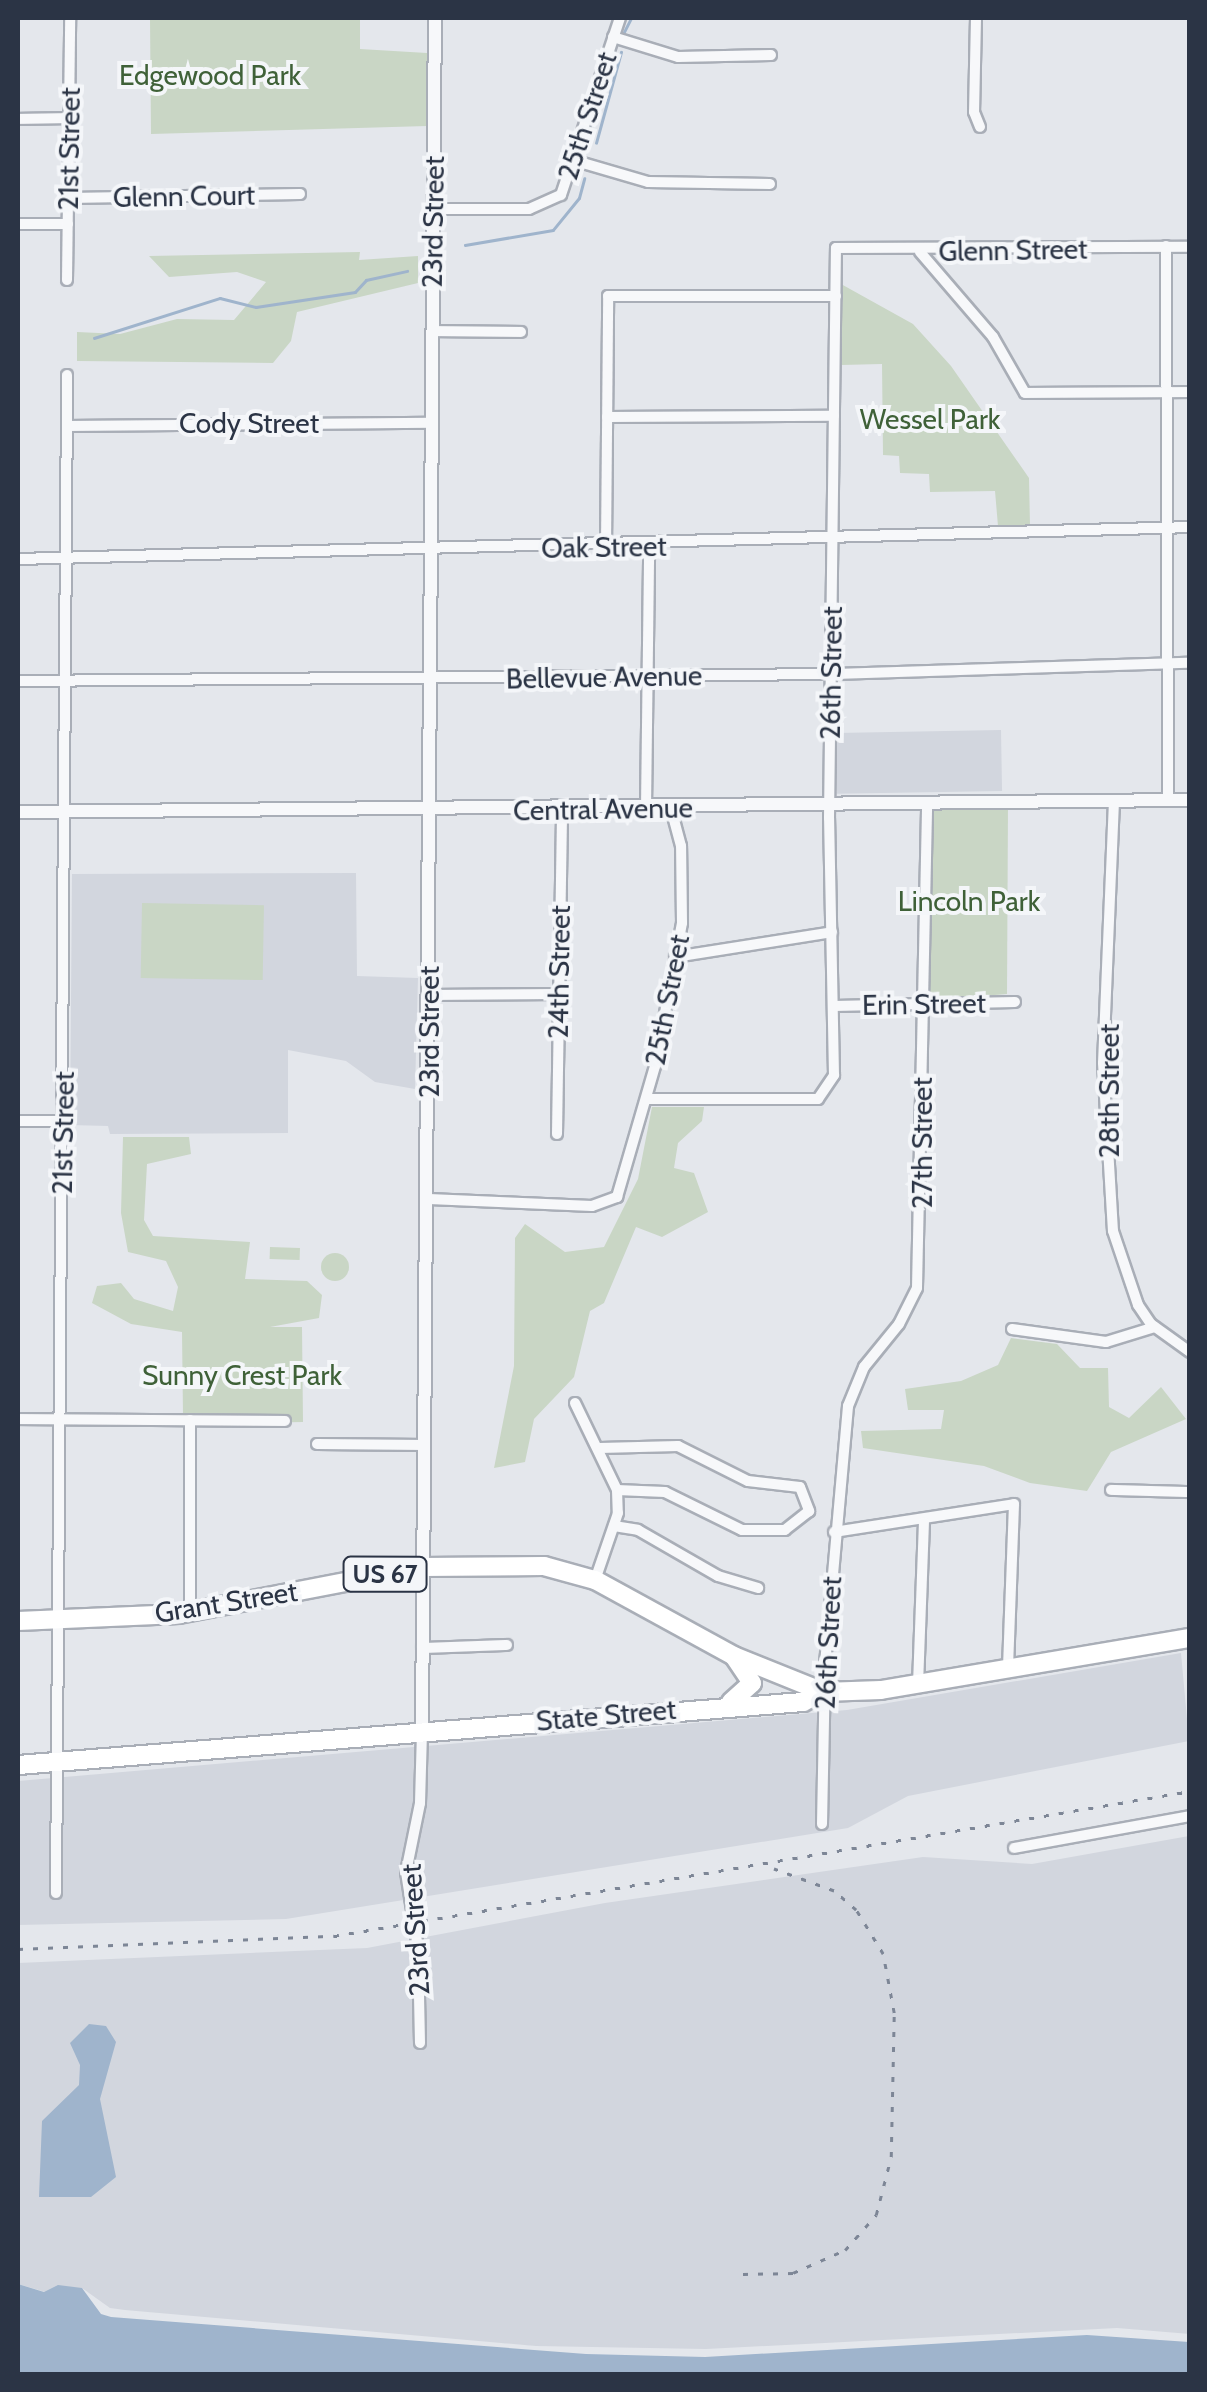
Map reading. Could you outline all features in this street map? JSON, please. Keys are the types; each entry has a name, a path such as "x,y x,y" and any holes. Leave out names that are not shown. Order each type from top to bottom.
{"main road":[{"name":"Grant Street","path":"18,1621 190,1612 422,1567 528,1564 595,1580 734,1656 823,1692"},
{"name":"State Street","path":"18,1764 726,1704 803,1702 823,1692 918,1685 1190,1638"},
{"path":"726,1704 751,1689 751,1676 734,1656"}],"street":[{"name":"21st Street","path":"67,280 70,18"},
{"name":"23rd Street","path":"420,2043 418,1948 406,1872 420,1803 422,1731 435,18"},
{"name":"25th Street","path":"433,210 544,206 560,195 576,161 620,18"},
{"path":"976,18 974,112 980,128"},
{"path":"612,38 678,57 771,55"},
{"path":"18,118 69,118"},
{"path":"576,161 648,182 770,184"},
{"name":"Glenn Court","path":"69,198 300,194"},
{"path":"18,224 68,224"},
{"path":"1166,246 1168,800"},
{"name":"Glenn Street","path":"836,248 920,252 1190,247"},
{"name":"26th Street","path":"646,1099 826,1096 834,1075 830,805 836,248"},
{"path":"920,252 993,337 1025,393 1190,392"},
{"path":"606,547 608,296 836,296"},
{"path":"432,331 521,332"},
{"name":"21st Street","path":"56,1894 55,1620 63,1121 62,556 67,374"},
{"path":"607,416 834,416"},
{"name":"Cody Street","path":"67,426 432,423"},
{"name":"Oak Street","path":"18,559 832,542 1190,527"},
{"path":"646,808 649,546"},
{"name":"Bellevue Avenue","path":"18,681 832,674 1190,662"},
{"name":"Central Avenue","path":"18,812 1190,800"},
{"name":"28th Street","path":"1114,801 1103,1062 1113,1232 1126,1285 1155,1327 1190,1352"},
{"name":"27th Street","path":"840,1462 854,1385 917,1288 927,804"},
{"name":"25th Street","path":"428,1199 592,1206 610,1204 620,1190 646,1099 675,957 684,884 671,808"},
{"name":"24th Street","path":"557,1134 562,809"},
{"path":"675,957 832,932"},
{"path":"428,995 558,994"},
{"name":"Erin Street","path":"834,1006 1015,1002"},
{"path":"18,1121 63,1121"},
{"path":"1012,1329 1106,1342 1155,1327"},
{"path":"575,1403 617,1490 614,1526 595,1580"},
{"path":"18,1419 286,1422"},
{"path":"190,1420 190,1612"},
{"path":"317,1444 425,1445"},
{"path":"600,1448 678,1446 748,1481 800,1487 809,1511 786,1530 742,1530 666,1492 617,1490"},
{"name":"26th Street","path":"822,1824 823,1692 840,1462"},
{"path":"1111,1490 1190,1492"},
{"path":"834,1532 924,1522 1014,1504 1008,1670"},
{"path":"918,1685 924,1522"},
{"path":"614,1526 638,1530 718,1576 758,1588"},
{"path":"422,1648 507,1645"},
{"path":"1014,1848 1190,1816"}],"shaded area":[{"path":"1001,730 1002,791 837,794 836,733"},
{"path":"356,873 357,976 418,978 415,1089 375,1082 346,1061 288,1050 288,1133 110,1134 108,1126 70,1125 72,874"},
{"path":"1181,1653 1189,1741 908,1796 848,1828 286,1919 18,1925 18,1781 847,1710"},
{"path":"1189,1836 1189,2339 635,2354 124,2315 18,2284 18,1963 367,1948 605,1903 923,1857 1032,1864"}],"green space":[{"name":"Edgewood Park","path":"150,18 360,18 360,49 427,53 427,126 151,134"},
{"path":"360,252 359,260 418,256 418,283 297,312 291,341 273,363 77,361 77,332 120,334 177,319 234,320 266,282 237,272 169,277 149,256"},
{"name":"Wessel Park","path":"841,284 913,324 951,366 1029,478 1030,525 998,526 995,491 930,492 929,474 900,473 899,456 883,455 882,364 841,365"},
{"name":"Lincoln Park","path":"1008,806 1007,994 934,1000 929,995 930,814 936,807"},
{"path":"142,903 264,905 263,980 141,978"},
{"path":"652,1107 704,1107 702,1121 678,1143 674,1168 694,1173 708,1212 662,1237 636,1227 604,1303 590,1311 574,1377 534,1419 525,1462 494,1468 514,1366 515,1238 525,1224 565,1252 604,1247 638,1179"},
{"name":"Sunny Crest Park","path":"123,1137 189,1137 191,1154 147,1164 144,1220 153,1236 250,1242 245,1279 307,1281 322,1295 319,1318 270,1327 302,1327 303,1422 197,1424 183,1416 182,1332 131,1324 92,1303 97,1286 121,1283 134,1299 173,1311 178,1287 166,1261 128,1252 121,1213"},
{"path":"270,1247 300,1248 300,1260 270,1259"},
{"path":"335,1253 345,1257 349,1267 345,1277 335,1281 325,1277 321,1267 325,1257"},
{"path":"1011,1338 1057,1344 1080,1368 1108,1368 1109,1407 1129,1418 1161,1387 1186,1419 1111,1452 1087,1491 1030,1483 984,1466 863,1448 861,1431 941,1429 944,1410 908,1410 905,1389 961,1381 998,1365"}],"water":[{"path":"89,2024 106,2026 116,2042 100,2099 116,2177 91,2197 39,2197 42,2121 79,2085 80,2065 70,2043"},
{"path":"18,2284 44,2292 58,2285 82,2288 107,2313 635,2354 1117,2333 1189,2339 1189,2374 18,2374"}],"pier":[{"path":"82,2288 110,2308 125,2310 536,2346 706,2349 1117,2328 1190,2334 1189,2342 1087,2335 705,2357 586,2354 111,2317 101,2314"}],"waterway":[{"path":"624,32 631,18"},
{"path":"596,143 621,52"},
{"path":"465,245 553,230 579,198 584,179"},
{"path":"94,338 220,298 256,307 355,292 366,280 407,271"}],"railway":[{"path":"18,1949 334,1936 1190,1791"},
{"path":"743,2274 793,2273 845,2250 876,2215 891,2157 894,2013 883,1954 856,1910 834,1891 774,1869"}]}
